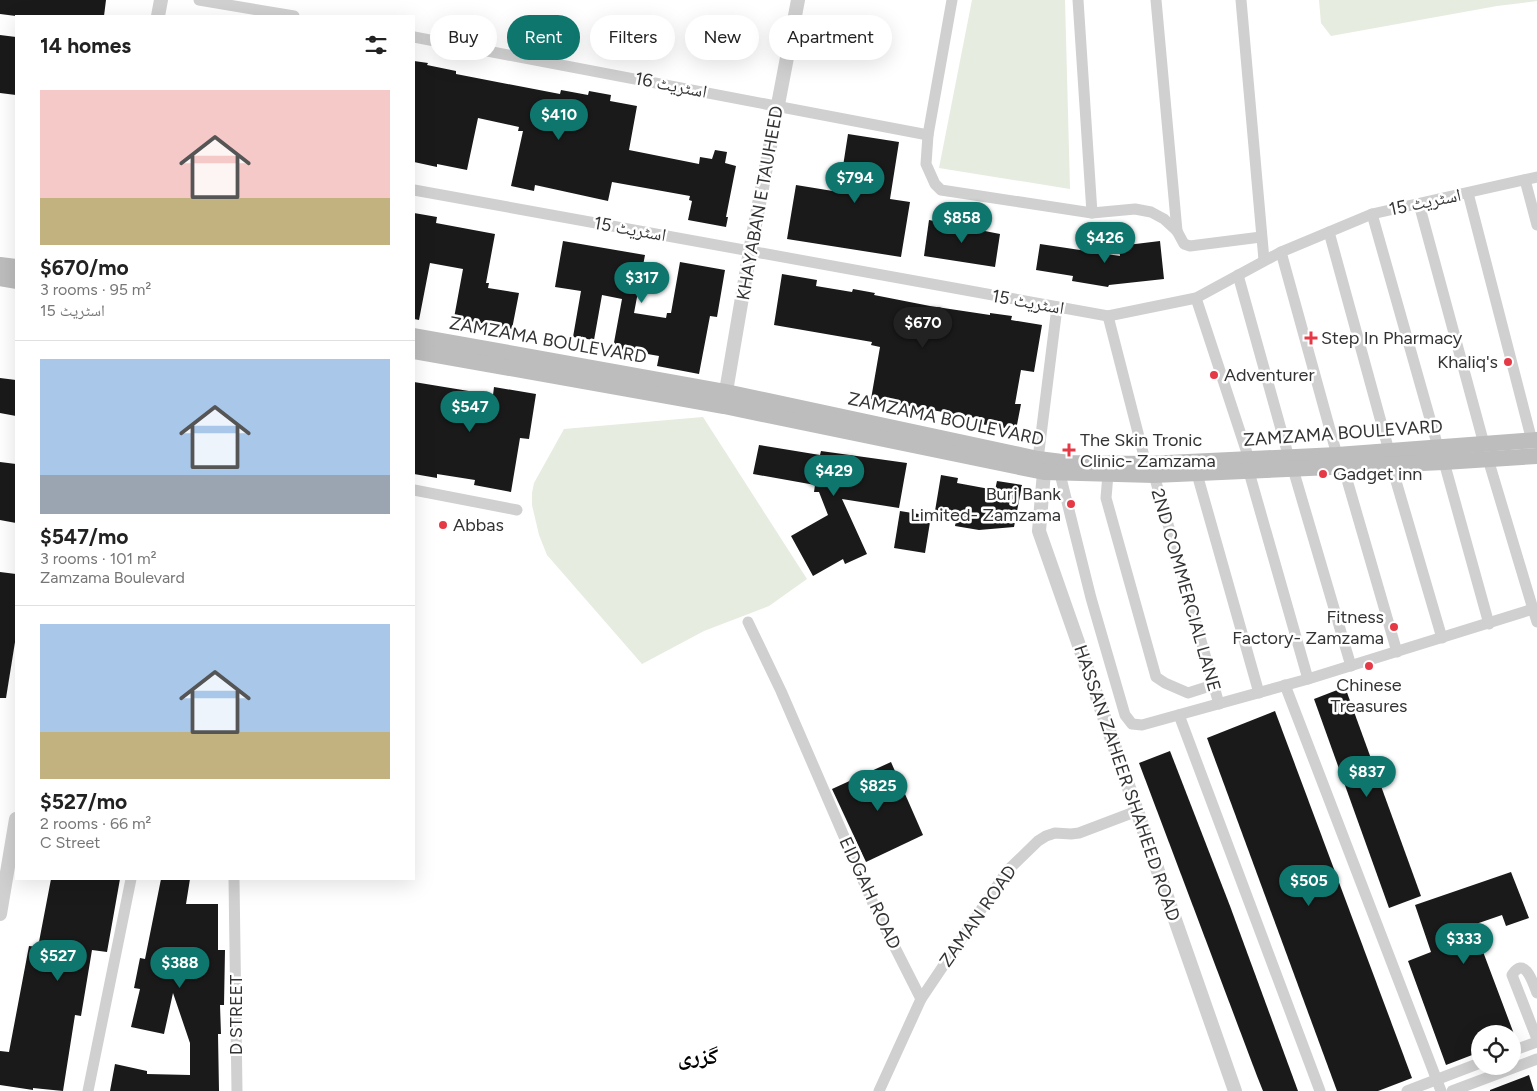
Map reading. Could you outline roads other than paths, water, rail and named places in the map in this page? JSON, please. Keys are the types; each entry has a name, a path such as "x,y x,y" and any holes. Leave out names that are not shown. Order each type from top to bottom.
{"main road":[{"path":"0,265 15,267"},
{"path":"0,278 15,281"},
{"name":"ZAMZAMA BOULEVARD","path":"415,336 1041,466 1060,474 1108,474 1150,469 1249,466 1390,458 1486,452 1535,445"},
{"name":"ZAMZAMA BOULEVARD","path":"415,351 725,399"},
{"name":"ZAMZAMA BOULEVARD","path":"1041,466 1070,462 1197,474 1249,466"}],"street":[{"path":"158,15 160,0"},
{"path":"199,0 288,15"},
{"name":"KHAYABAN E TAUHEED","path":"725,399 750,252 798,0"},
{"path":"952,0 928,135 926,164 935,184 941,190 1092,213 1135,209 1151,212 1164,219 1177,231 1184,244 1190,246 1261,237"},
{"path":"1078,0 1092,213"},
{"path":"1156,0 1177,231"},
{"path":"1241,0 1264,260"},
{"name":"اسٹریٹ 16","path":"415,37 928,135"},
{"name":"اسٹریٹ 15","path":"415,190 1108,316 1196,298 1264,260 1372,214 1537,177"},
{"path":"1525,180 1537,225"},
{"path":"1468,193 1535,445"},
{"path":"1419,204 1486,452 1537,622"},
{"path":"1372,214 1489,624"},
{"path":"1329,232 1390,458 1442,638"},
{"path":"1281,252 1340,461 1397,652"},
{"path":"1238,275 1351,666"},
{"path":"1196,298 1249,466 1308,679"},
{"path":"1041,466 1057,307"},
{"name":"2ND COMMERCIAL LANE","path":"1108,316 1150,469 1219,704"},
{"name":"HASSAN ZAHEER SHAHEED ROAD","path":"1041,466 1039,531 1235,1091"},
{"path":"1060,474 1091,598 1128,721 1137,726 1308,679 1533,609"},
{"path":"1108,474 1106,498 1156,676 1165,683 1188,693 1213,685"},
{"path":"1197,474 1259,693"},
{"path":"415,490 517,510"},
{"name":"EIDGAH ROAD","path":"748,622 781,691 875,908 921,999"},
{"path":"1285,685 1441,1091"},
{"path":"1179,714 1320,1091"},
{"name":"ZAMAN ROAD","path":"879,1091 921,999 1008,871 1038,841 1055,832 1079,833 1137,811"},
{"path":"0,914 15,825"},
{"path":"88,1091 131,880"},
{"name":"D STREET","path":"234,880 237,1091"},
{"path":"1521,1045 1536,1035 1512,975 1514,972 1524,968 1529,973 1537,993"},
{"path":"1452,1091 1537,1059"},
{"path":"1407,1091 1471,1066"}],"place":[{"name":"Step In Pharmacy","path":"1311,338"},
{"name":"Khaliq's","path":"1508,362"},
{"name":"Adventurer","path":"1214,375"},
{"name":"The Skin Tronic Clinic- Zamzama","path":"1069,450"},
{"name":"Gadget inn","path":"1323,474"},
{"name":"Burj Bank Limited- Zamzama","path":"1071,504"},
{"name":"Abbas","path":"443,525"},
{"name":"Fitness Factory- Zamzama","path":"1394,627"},
{"name":"Chinese Treasures","path":"1369,666"}],"district":[{"name":"گزری","path":"698,1056"}]}
